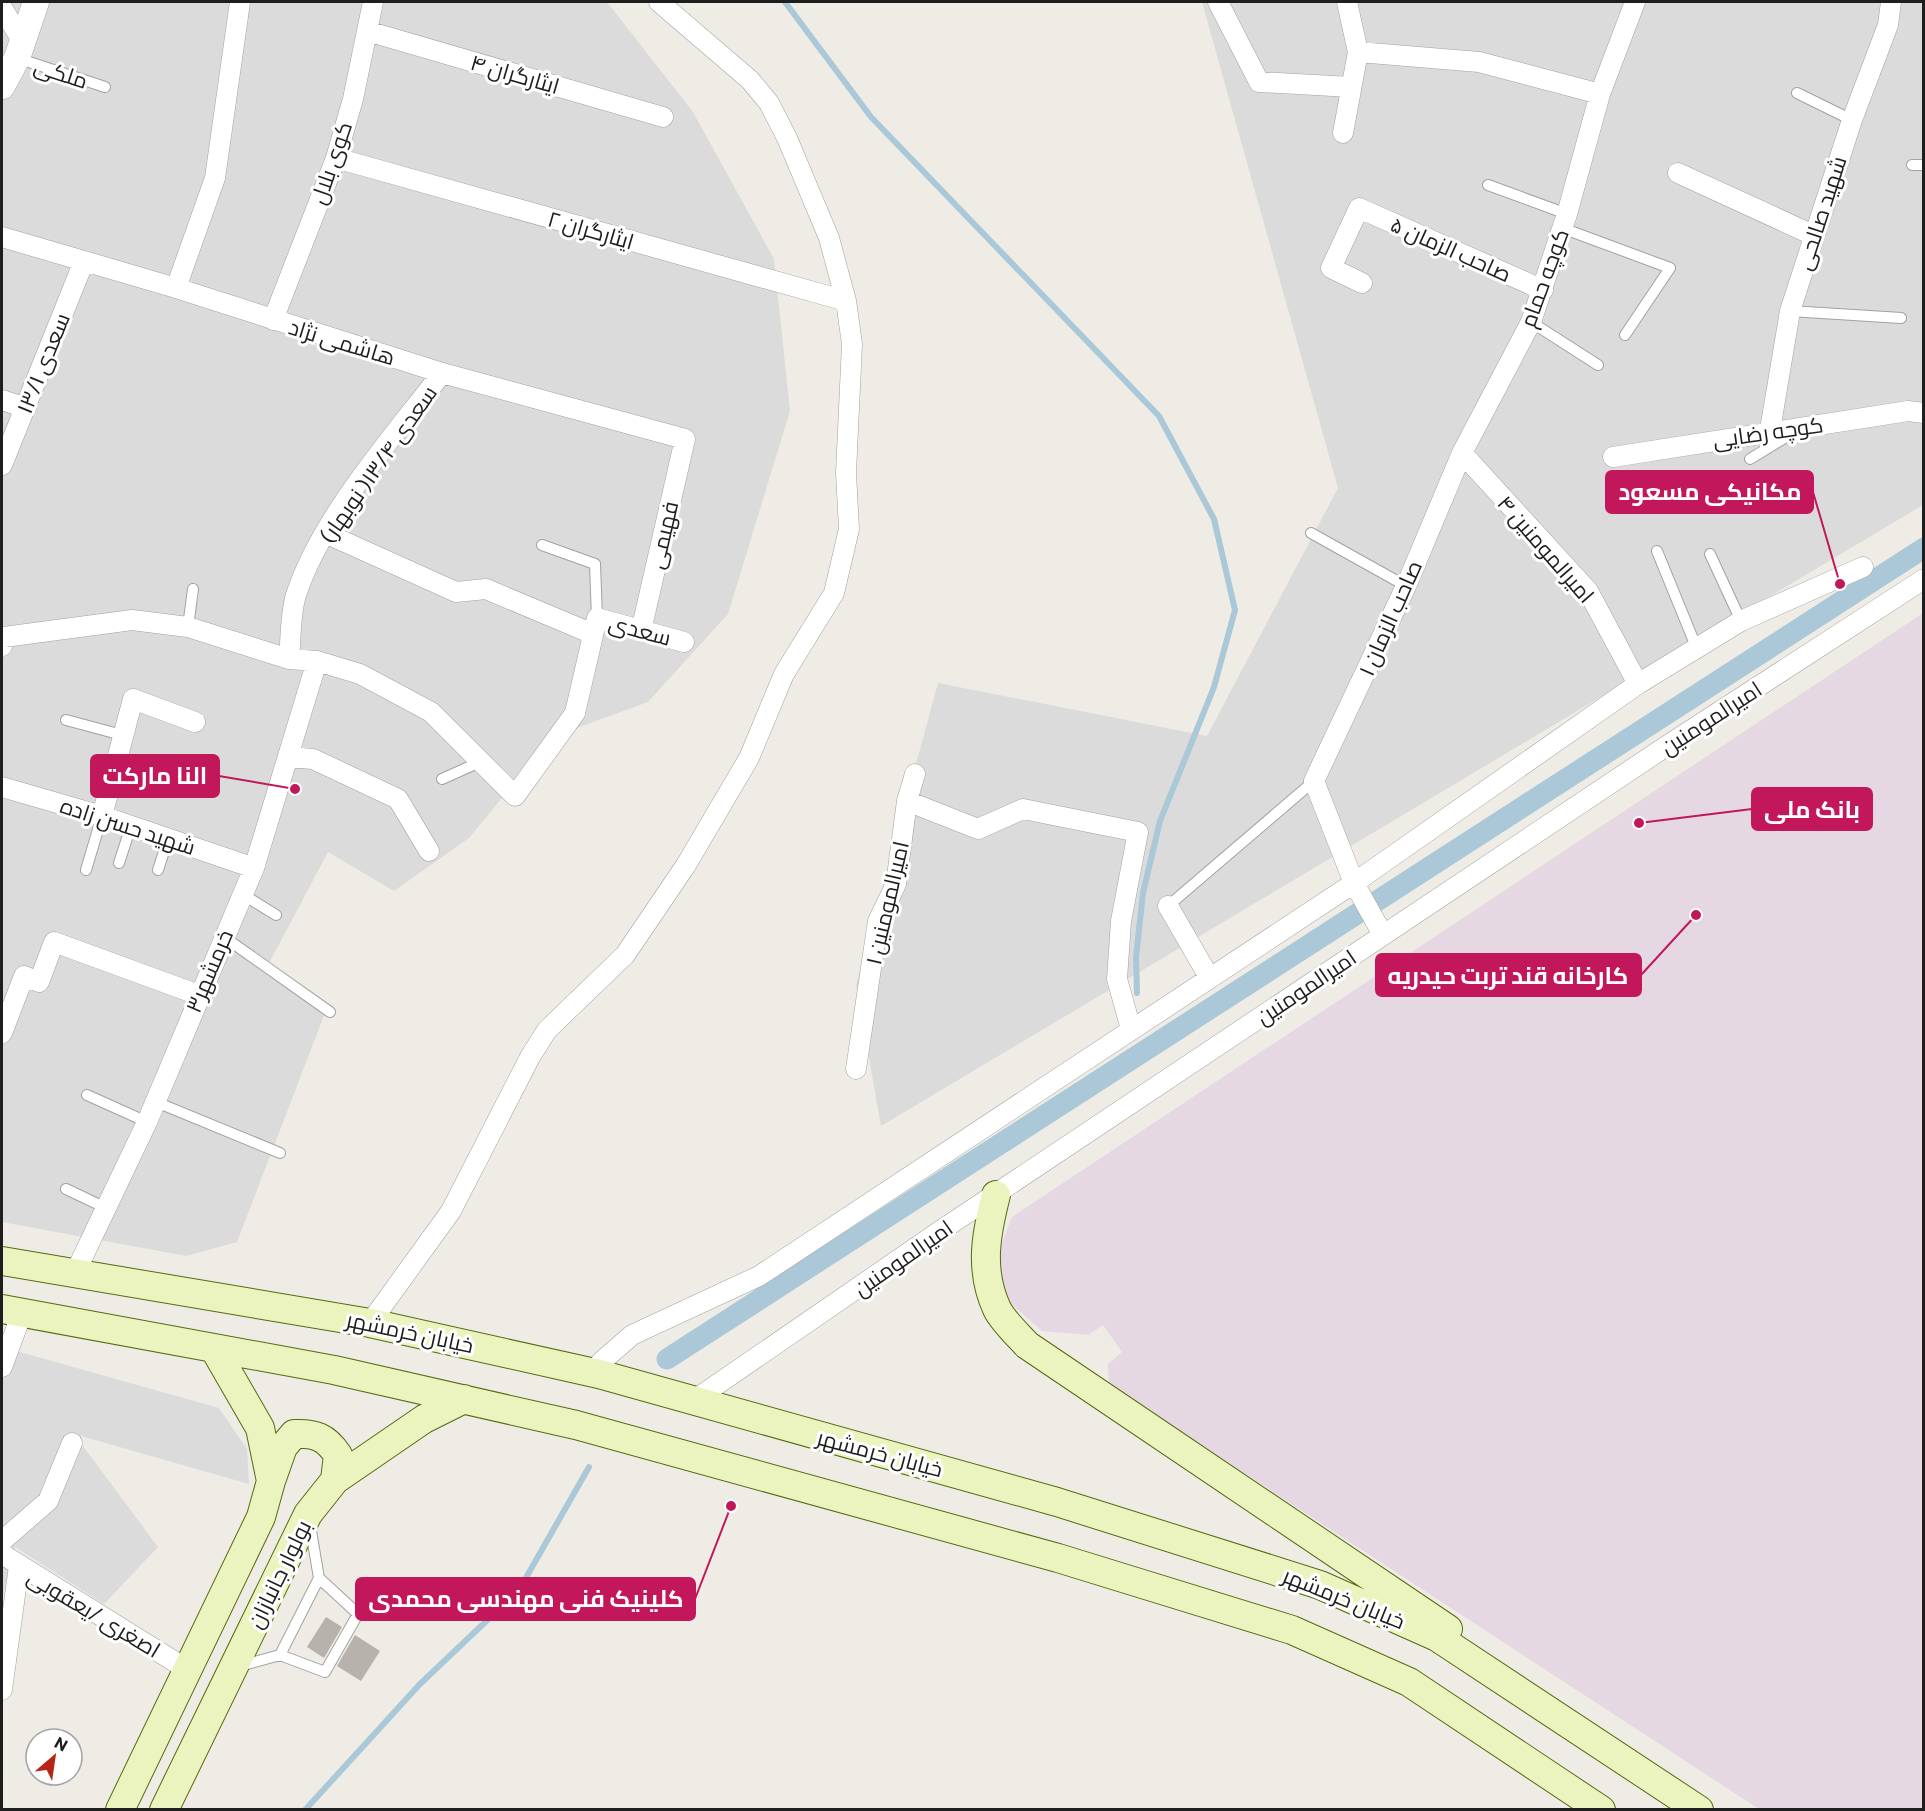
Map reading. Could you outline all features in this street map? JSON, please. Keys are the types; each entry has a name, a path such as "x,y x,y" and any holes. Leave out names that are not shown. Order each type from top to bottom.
{"main road":[{"path":"996,1195 986,1236 986,1272 998,1310 1027,1345 1439,1621 1525,1695"},
{"name":"خیابان خرمشهر","path":"2,1261 76,1271 370,1323 599,1374 1057,1502 1320,1585 1437,1637 1685,1806"},
{"path":"12,1311 334,1370 587,1428 1046,1555 1292,1630 1409,1682 1601,1809"},
{"name":"بولوار جانبازان","path":"120,1809 261,1516 271,1481 260,1428 215,1350"},
{"name":"بولوار جانبازان","path":"164,1809 308,1514 335,1480 424,1419 464,1399"},
{"path":"271,1481 283,1446 294,1434 313,1433 330,1442 338,1455 335,1480"}],"street":[{"path":"2,86 20,50 36,2"},
{"path":"176,288 214,178 240,2"},
{"name":"کوی بلال","path":"273,320 336,158 368,31 373,2"},
{"path":"370,1323 450,1211 530,1057 547,1030 625,955 686,865 748,758 784,674 834,593 849,528 846,473 852,344 846,301 830,238 787,138 769,103 750,80 659,2"},
{"path":"1218,2 1259,82 1351,87"},
{"path":"1343,133 1358,52 1347,2"},
{"path":"1358,52 1479,62 1600,93 1635,2"},
{"name":"شهید صالحی","path":"1770,430 1790,311 1852,120 1888,25 1891,2"},
{"path":"2,8 20,50"},
{"name":"ایثارگران ۴","path":"368,31 663,117"},
{"name":"کوچه حمام","path":"1462,453 1531,322 1565,221 1600,93"},
{"name":"ایثارگران ۲","path":"336,158 846,301"},
{"path":"1678,173 1813,235"},
{"name":"صاحب الزمان ۵","path":"1362,283 1331,268 1359,208 1543,290"},
{"name":"هاشمی نژاد","path":"2,237 176,288 442,373 685,439"},
{"name":"سعدی ۱۳/۱","path":"2,465 84,261"},
{"name":"سعدی ۱۳/۴( نوبهار)","path":"289,659 296,596 325,533 378,456 442,373"},
{"path":"2,400 26,408"},
{"name":"کوچه رضایی","path":"1613,457 1770,430 1800,428 1908,411 1923,413"},
{"name":"فهیمی","path":"641,631 685,439"},
{"name":"صاحب الزمان ۱","path":"1314,781 1406,586 1462,453"},
{"name":"امیرالمومنین ۴","path":"1462,453 1588,591 1638,684"},
{"name":"سعدی","path":"325,533 456,592 486,589 595,626 641,631 684,642"},
{"path":"599,1374 601,1362 632,1335 759,1276 1209,976 1354,883 1638,684 1741,621 1863,567"},
{"name":"امیرالمومنین","path":"693,1401 1383,934 1923,579"},
{"path":"2,646 4,637 132,620 188,627 289,659 317,661 360,674 431,712 515,796 567,728 575,713 595,626"},
{"name":"خرمشهر۳","path":"76,1271 156,1102 254,868 317,661"},
{"path":"102,816 133,699 195,722"},
{"path":"289,757 313,759 398,799 429,851"},
{"name":"امیرالمومنین ۱","path":"856,1069 879,921 896,884 907,801 915,774"},
{"path":"1314,781 1354,883 1383,934"},
{"name":"شهید حسن زاده","path":"2,787 102,816 254,868"},
{"path":"907,801 978,829 1023,809 1138,832 1120,921 1117,979 1131,1029"},
{"path":"1168,906 1209,976"},
{"path":"2,1033 24,976 39,982 54,942 199,995"},
{"path":"2,1367 12,1311"},
{"path":"2,1541 48,1501 72,1443"},
{"name":"اصغری /یعقوبی","path":"2,1554 188,1670"},
{"path":"2,1690 19,1566"}],"lane":[{"name":"ملکی","path":"20,50 105,87"},
{"path":"1797,93 1852,120"},
{"path":"1488,185 1670,268 1625,335"},
{"path":"1790,311 1901,318"},
{"path":"1531,322 1598,365"},
{"path":"1750,459 1800,428"},
{"path":"1311,533 1406,586"},
{"path":"542,545 595,564 595,626"},
{"path":"1657,551 1697,649"},
{"path":"1710,554 1741,621"},
{"path":"188,627 192,589"},
{"path":"66,720 122,735"},
{"path":"442,779 480,762"},
{"path":"1168,906 1314,781"},
{"path":"86,870 102,816"},
{"path":"119,863 131,826"},
{"path":"158,870 168,839"},
{"path":"242,894 276,915"},
{"path":"224,937 330,1012"},
{"path":"87,1095 147,1122"},
{"path":"156,1102 280,1153"},
{"path":"66,1189 106,1208"},
{"path":"280,1655 319,1578 308,1514"},
{"path":"234,1667 280,1655 325,1672 358,1614 319,1578"}],"shaded area":[{"path":"2,2 607,2 693,112 774,259 790,411 728,614 648,702 552,737 469,838 394,891 328,852 268,965 325,1013 237,1242 186,1256 2,1222"},
{"path":"1202,2 1923,2 1923,505 881,1126 856,985 938,683 1207,736 1338,488"},
{"path":"1923,613 1923,1809 1759,1809 1109,1385 1108,1364 1122,1352 1103,1325 1088,1335 1042,1331 1006,1299 998,1253 1012,1217"},
{"path":"2,1347 219,1408 247,1449 249,1484 74,1434 158,1547 104,1604 15,1547 2,1599"}],"building":[{"path":"326,1617 342,1627 324,1658 307,1647"},
{"path":"355,1635 380,1651 361,1681 337,1666"}],"waterway":[{"path":"785,2 871,117 1159,416 1214,519 1235,610 1214,687 1160,821 1143,893 1136,957 1137,993"},
{"path":"667,1359 1924,548"},
{"path":"305,1810 420,1684 519,1590 589,1467"}],"place":[{"name":"مکانیکی مسعود","path":"1840,584"},
{"name":"النا مارکت","path":"295,789"},
{"name":"بانک ملی","path":"1639,823"},
{"name":"کارخانه قند تربت حیدریه","path":"1696,915"},
{"name":"کلینیک فنی مهندسی محمدی","path":"731,1506"}]}
